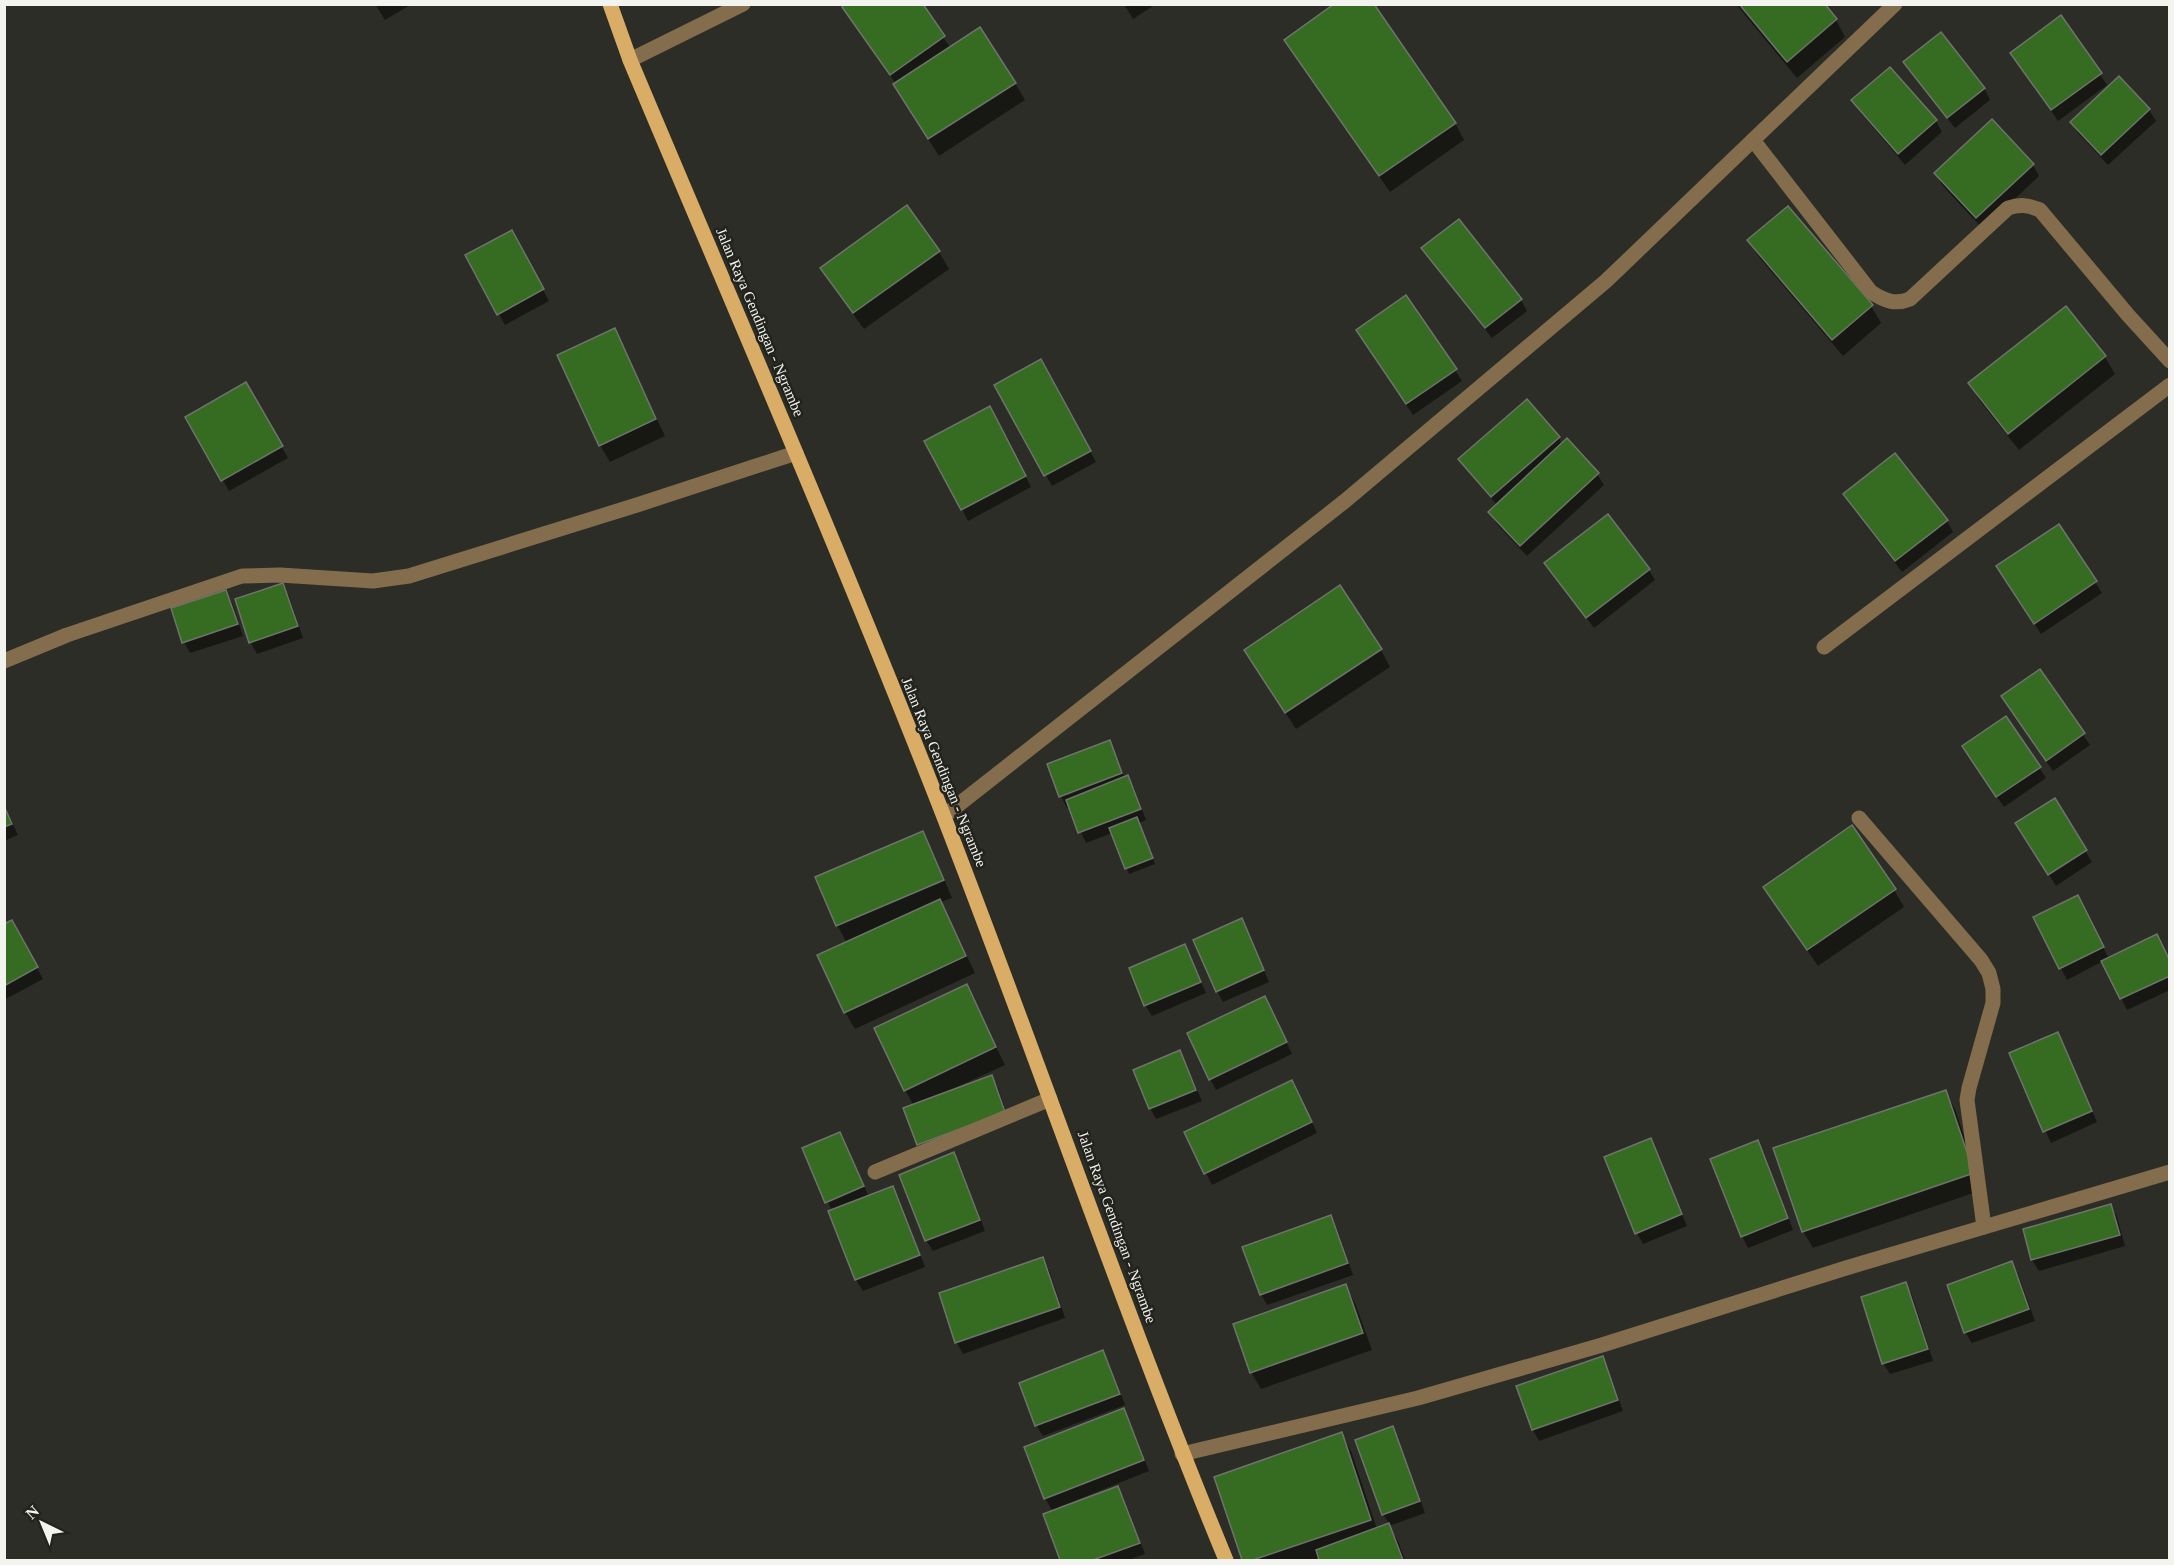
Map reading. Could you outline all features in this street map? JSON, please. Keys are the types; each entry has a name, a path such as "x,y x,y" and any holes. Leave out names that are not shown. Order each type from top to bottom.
{"main road":[{"name":"Jalan Raya Gendingan - Ngrambe","path":"610,4 630,60 796,453 944,816 1182,1454 1226,1560"}],"street":[{"path":"630,60 743,4"},
{"path":"944,816 1354,493 1606,281 1895,4"},
{"path":"1753,140 1870,292 1882,299 1890,302 1910,299 2008,208 2019,205 2029,206 2040,210 2169,361"},
{"path":"1824,647 2169,385"},
{"path":"4,661 67,634 242,576 280,575 373,581 409,576 796,453"},
{"path":"1859,818 1953,924 1989,973 1993,989 1993,1003 1967,1100 1984,1227"},
{"path":"875,1172 1050,1099"},
{"path":"1182,1454 1419,1398 1602,1345 1846,1268 2169,1172"}],"building":[{"path":"845,4 923,4 945,36 890,75 842,7"},
{"path":"1334,4 1374,4 1456,123 1379,176 1284,40"},
{"path":"1739,4 1825,4 1837,19 1787,62"},
{"path":"2061,15 2102,73 2051,110 2010,53"},
{"path":"980,27 1016,83 928,139 893,84"},
{"path":"1941,32 1985,88 1947,118 1903,62"},
{"path":"1890,67 1937,120 1898,154 1851,100"},
{"path":"2119,76 2150,109 2101,155 2070,122"},
{"path":"1992,119 2034,164 1976,218 1934,173"},
{"path":"907,205 940,251 853,313 820,268"},
{"path":"1788,206 1873,305 1832,340 1747,240"},
{"path":"1459,219 1522,299 1485,328 1421,248"},
{"path":"512,230 544,289 497,315 465,255"},
{"path":"1406,295 1457,369 1406,404 1356,330"},
{"path":"2066,306 2106,356 2008,434 1968,383"},
{"path":"615,328 656,419 599,446 557,355"},
{"path":"1041,359 1091,451 1044,476 994,385"},
{"path":"246,382 283,446 221,481 185,417"},
{"path":"1527,399 1560,437 1491,497 1458,459"},
{"path":"990,406 1026,476 961,510 924,441"},
{"path":"1567,438 1599,473 1520,546 1488,512"},
{"path":"1895,453 1948,520 1895,561 1843,494"},
{"path":"1608,514 1650,569 1586,618 1544,563"},
{"path":"2059,524 2097,581 2034,624 1996,566"},
{"path":"283,583 298,626 249,643 235,599"},
{"path":"1340,585 1382,649 1285,713 1244,650"},
{"path":"226,590 238,624 182,643 171,608"},
{"path":"2040,669 2085,733 2046,761 2001,696"},
{"path":"2006,716 2041,767 1996,797 1962,746"},
{"path":"1110,740 1122,773 1059,797 1047,764"},
{"path":"1128,775 1141,809 1078,833 1066,800"},
{"path":"2055,798 2087,850 2048,875 2015,823"},
{"path":"4,806 12,824 4,827"},
{"path":"1137,817 1153,858 1125,869 1109,828"},
{"path":"1852,825 1896,889 1807,950 1763,887"},
{"path":"923,831 944,880 836,926 815,877"},
{"path":"2078,895 2104,947 2059,969 2033,917"},
{"path":"940,899 966,956 844,1013 817,955"},
{"path":"1242,918 1264,970 1216,992 1193,940"},
{"path":"12,920 38,967 4,986 4,924"},
{"path":"2157,934 2170,961 2170,976 2120,999 2101,961"},
{"path":"1185,944 1201,982 1144,1006 1129,968"},
{"path":"967,984 996,1047 904,1091 874,1028"},
{"path":"1265,996 1287,1042 1209,1080 1187,1033"},
{"path":"2058,1032 2092,1111 2043,1132 2009,1053"},
{"path":"1180,1050 1196,1090 1149,1109 1133,1070"},
{"path":"992,1075 1005,1112 917,1145 903,1108"},
{"path":"1292,1080 1312,1122 1204,1174 1184,1132"},
{"path":"1946,1090 1974,1173 1802,1232 1773,1148"},
{"path":"840,1132 864,1186 825,1203 802,1148"},
{"path":"1651,1138 1682,1214 1635,1234 1604,1157"},
{"path":"1758,1140 1788,1218 1741,1237 1710,1159"},
{"path":"954,1152 980,1220 925,1241 899,1175"},
{"path":"893,1186 920,1255 855,1280 828,1211"},
{"path":"2111,1204 2120,1235 2031,1260 2023,1229"},
{"path":"1331,1215 1348,1263 1260,1295 1242,1247"},
{"path":"1043,1257 1060,1307 955,1343 939,1293"},
{"path":"2012,1261 2029,1309 1964,1333 1947,1285"},
{"path":"1906,1282 1928,1349 1882,1364 1861,1297"},
{"path":"1346,1284 1363,1333 1250,1373 1233,1324"},
{"path":"1103,1350 1120,1394 1035,1426 1019,1383"},
{"path":"1603,1356 1618,1400 1532,1430 1516,1386"},
{"path":"1124,1408 1144,1460 1044,1499 1024,1447"},
{"path":"1393,1426 1420,1501 1382,1515 1355,1440"},
{"path":"1342,1432 1371,1520 1253,1560 1242,1560 1214,1477"},
{"path":"1118,1486 1140,1543 1093,1560 1060,1560 1043,1514"},
{"path":"1389,1523 1403,1560 1319,1560 1316,1550"}]}
